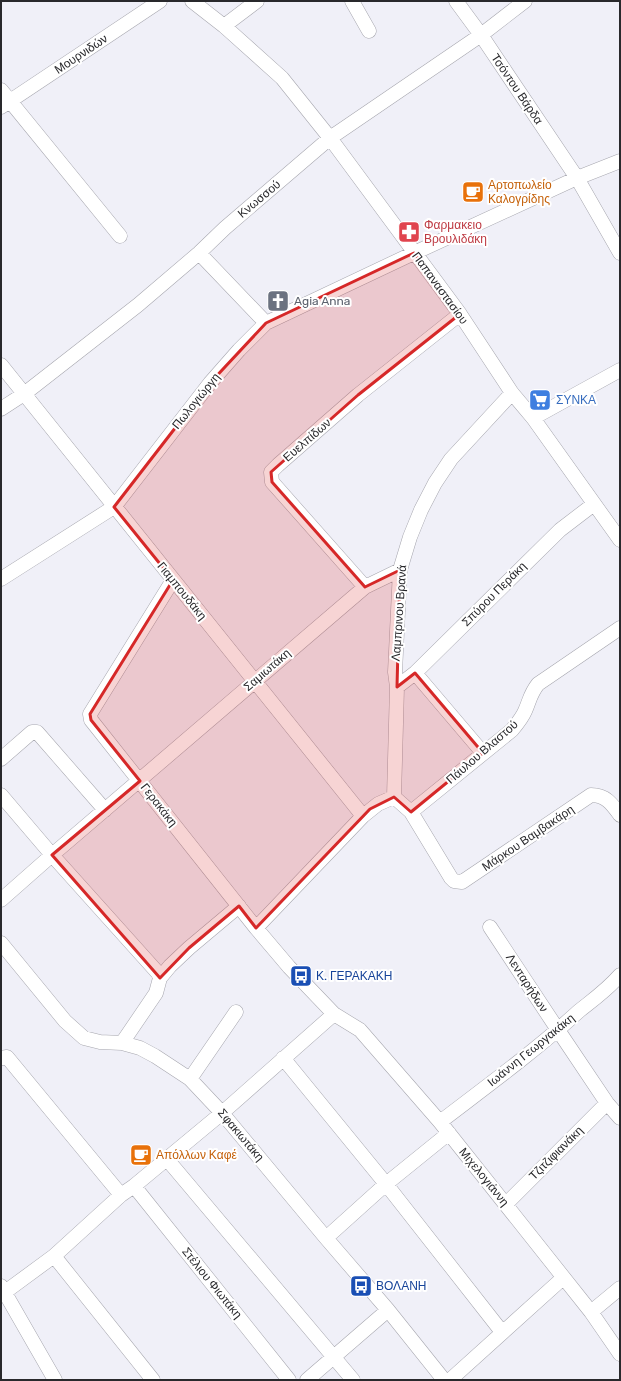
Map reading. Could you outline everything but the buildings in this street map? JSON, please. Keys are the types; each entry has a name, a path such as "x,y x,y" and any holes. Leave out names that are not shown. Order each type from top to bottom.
{"street":[{"name":"Μουρνιδών","path":"5,104 160,1"},
{"name":"Παπαναστασίου","path":"192,1 224,26 282,78 330,138 460,314 512,393 533,418 620,540"},
{"path":"224,26 257,1"},
{"path":"352,1 369,31"},
{"name":"Τσόντου Βάρδα","path":"456,1 481,35 577,178 620,253"},
{"name":"Κνωσσού","path":"1,409 24,394 138,305 330,138 481,35 525,1"},
{"path":"1,90 5,104 120,236"},
{"name":"Πωλογιώργη","path":"1,579 114,507 210,383 239,350 266,323 577,178 620,161"},
{"path":"199,253 266,323"},
{"name":"Ευελπίδων","path":"365,587 272,482 271,472 358,396 460,314"},
{"name":"Γιαμπουδάκη","path":"1,365 362,816"},
{"path":"533,418 620,370"},
{"name":"Λαμπρινου Βρανά","path":"394,797 397,687 395,672 400,570 410,537 421,510 435,483 451,459 512,393"},
{"name":"Σπύρου Περάκη","path":"397,687 415,673 560,530 594,504"},
{"name":"Σαμιωτάκη","path":"1,900 365,587 400,570"},
{"name":"Γερακάκη","path":"173,580 90,714 91,720 256,928 334,1014"},
{"name":"Πάυλου Βλαστού","path":"411,812 512,730 525,711 531,694 538,684 620,628"},
{"path":"415,673 483,753"},
{"path":"1,759 32,732 37,732 105,810"},
{"path":"1,794 52,855 160,978"},
{"name":"Μάρκου Βαμβακάρη","path":"411,812 451,878 458,882 464,881 591,794 601,795 606,798 620,815"},
{"path":"256,928 362,816 378,804 394,797 411,812"},
{"path":"122,1043 156,993 160,978 170,966 188,948 239,906"},
{"name":"Λενταρήδων","path":"490,927 607,1102 620,1118"},
{"name":"Σφακιωτάκη","path":"1,942 65,1021 84,1038 100,1042 122,1043 140,1048 190,1079 222,1112 326,1238 388,1310 444,1380"},
{"name":"Ιωάννη Γεωργακάκη","path":"440,1122 558,1030 599,996 620,974"},
{"path":"190,1079 236,1012"},
{"path":"55,1380 3,1289 54,1256 120,1195 134,1186 222,1112 334,1014"},
{"name":"Μιχελογιάννη","path":"334,1014 360,1030 440,1122 591,1312 620,1354"},
{"path":"1,1058 7,1057 120,1195"},
{"path":"283,1058 386,1184 502,1332"},
{"name":"Τζιτζιφιανάκη","path":"506,1204 607,1102"},
{"path":"326,1238 386,1184 449,1133"},
{"path":"166,1158 353,1380"},
{"name":"Στέλιου Φιωτάκη","path":"134,1186 289,1380"},
{"path":"54,1256 153,1380"},
{"path":"450,1380 563,1278"},
{"path":"591,1312 620,1288"},
{"path":"307,1380 388,1310"}],"highlighted area":[{"path":"414,253 460,314 358,395 271,472 272,482 365,587 400,570 397,687 415,673 483,753 411,812 394,797 370,809 256,928 239,906 189,948 160,978 52,855 140,781 91,720 90,714 173,580 114,507 210,383 266,323"}],"place":[{"name":"Αρτοπωλείο Καλογρίδης","path":"473,192"},
{"name":"Φαρμακειο Βρουλιδάκη","path":"409,232"},
{"name":"Agia Anna","path":"278,301"},
{"name":"ΣΥΝΚΑ","path":"540,400"},
{"name":"Κ. ΓΕΡΑΚΑΚΗ","path":"301,976"},
{"name":"Απόλλων Καφέ","path":"141,1155"},
{"name":"ΒΟΛΑΝΗ","path":"361,1286"}]}
